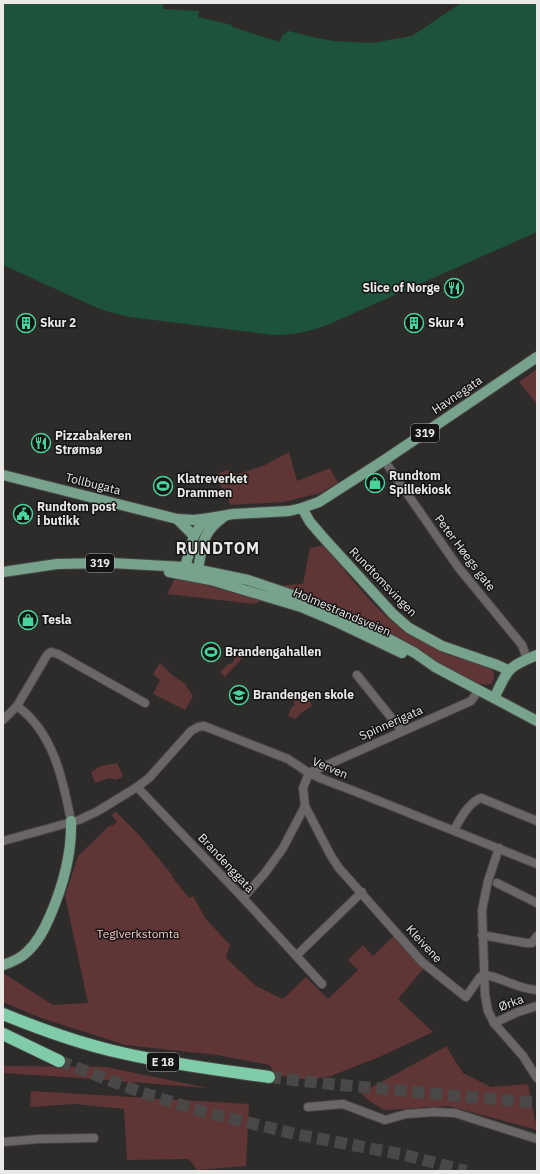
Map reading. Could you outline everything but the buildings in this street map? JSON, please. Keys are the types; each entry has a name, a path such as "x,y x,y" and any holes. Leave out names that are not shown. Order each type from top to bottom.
{"highway":[{"name":"E 18","path":"3,1014 58,1036 120,1053 176,1064 269,1077"},
{"path":"3,1034 59,1061"}],"main road":[{"name":"Havnegata","path":"307,507 329,496 537,357"},
{"name":"Tollbugata","path":"3,475 200,526"},
{"name":"319","path":"226,514 283,511 307,507"},
{"name":"Rundtomsvingen","path":"307,507 310,522 318,532 400,621 419,634 442,646 508,670"},
{"path":"191,571 200,526 213,525 226,514"},
{"name":"Tollbugata","path":"176,519 194,536 200,526 210,518 226,514"},
{"path":"191,571 194,536"},
{"name":"319","path":"3,572 35,567 79,563 111,563 191,571"},
{"name":"319","path":"3,578 42,572 79,569 191,571"},
{"name":"Holmestrandsveien","path":"191,571 248,580 290,594 335,612 388,638 435,667 537,721"},
{"name":"Holmestrandsveien","path":"191,571 313,611 435,667"},
{"path":"494,698 502,679 508,670 512,666 532,657"},
{"path":"3,966 13,962 27,953 42,936 60,894 71,842 71,821"}],"street":[{"name":"Peter Høegs gate","path":"384,460 458,567 532,657"},
{"path":"3,720 16,706 47,655 52,652 142,701"},
{"path":"357,675 402,731"},
{"name":"Spinnerigata","path":"309,773 471,701 479,690"},
{"path":"16,706 32,719 49,744 60,772 71,821"},
{"name":"Verven","path":"137,787 148,778 192,731 198,727 209,727 288,759 309,773 537,864"},
{"name":"Kleivene","path":"309,773 303,788 305,806 331,856 349,880 362,892 422,962 466,998 480,977 484,975"},
{"path":"3,841 90,815 137,787"},
{"name":"Brandenggata","path":"137,787 243,898 322,984"},
{"path":"454,830 459,820 476,800 481,798 537,821"},
{"path":"243,898 265,873 283,848 305,806"},
{"path":"499,848 488,882 482,910 486,1004 493,1021 523,1056 537,1078"},
{"path":"497,883 537,903"},
{"path":"296,956 362,892"},
{"path":"482,935 526,944 532,943 537,936"},
{"path":"484,975 491,976 522,988 537,990"},
{"name":"Ørka","path":"493,1021 537,1006"},
{"path":"308,1107 343,1104 385,1120 406,1114 434,1112 456,1113 537,1139"},
{"path":"3,1142 38,1139 94,1138"}],"green space":[{"path":"537,369 537,404 519,382"},
{"path":"289,452 297,481 330,468 338,483 320,493 284,502 230,505 227,494 213,476 226,470 238,474 265,465"},
{"path":"324,545 362,591 391,621 410,634 452,657 463,656 463,659 481,664 491,669 494,673 494,678 491,684 486,685 473,682 391,637 393,634 374,623 372,626 284,587 285,585 303,584 310,548"},
{"path":"175,578 262,600 255,604 167,594"},
{"path":"241,651 245,655 225,677 220,672 228,664 233,662"},
{"path":"160,663 171,674 185,684 193,696 185,710 153,694 160,680 153,674"},
{"path":"302,696 308,697 312,706 295,719 288,716 291,708 295,705 293,702 295,699"},
{"path":"117,763 123,776 116,780 109,778 95,783 91,772 101,766"},
{"name":"Teglverkstomta","path":"115,811 139,835 189,898 193,896 206,919 230,945 226,958 256,986 283,999 306,977 328,999 358,970 348,960 363,945 373,956 395,935 423,969 398,999 433,1032 379,1057 331,1076 309,1080 276,1075 269,1065 217,1055 125,1045 41,1018 3,1002 3,973 53,1005 88,1003 65,896 78,856 110,825 112,826 117,822 112,815"},
{"path":"447,1046 463,1073 491,1087 528,1084 537,1130 449,1106 384,1110 368,1100 361,1093"},
{"path":"3,1066 106,1067 208,1088 3,1073"},
{"path":"31,1091 249,1104 246,1166 197,1170 189,1159 127,1160 124,1109 75,1104 30,1107"}],"shaded area":[{"path":"3,3 163,3 163,9 199,11 198,17 232,25 232,27 280,42 282,36 288,31 334,41 372,43 412,36 461,3 537,3 537,232 327,325 301,333 273,335 130,317 95,307 3,265"}],"tunnel":[{"path":"59,1061 143,1093 201,1111 295,1134 405,1155 466,1171"},
{"path":"269,1077 537,1103"}],"place":[{"name":"Slice of Norge","path":"454,288"},
{"name":"Skur 2","path":"26,323"},
{"name":"Skur 4","path":"414,323"},
{"name":"Pizzabakeren Strømsø","path":"41,443"},
{"name":"Rundtom Spillekiosk","path":"375,483"},
{"name":"Klatreverket Drammen","path":"163,486"},
{"name":"Rundtom post i butikk","path":"23,514"},
{"name":"Tesla","path":"28,620"},
{"name":"Brandengahallen","path":"211,652"},
{"name":"Brandengen skole","path":"239,695"}],"district":[{"name":"RUNDTOM","path":"218,548"}]}
